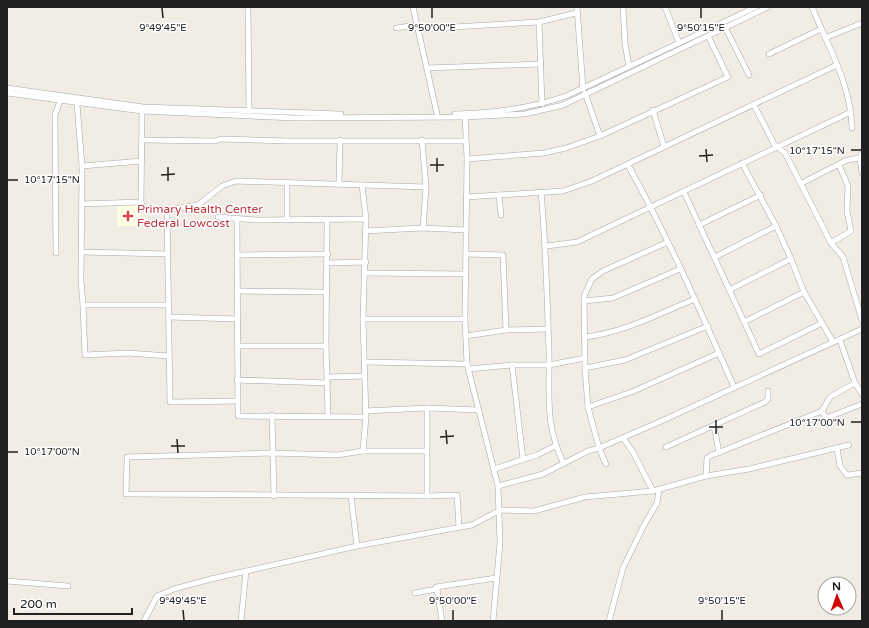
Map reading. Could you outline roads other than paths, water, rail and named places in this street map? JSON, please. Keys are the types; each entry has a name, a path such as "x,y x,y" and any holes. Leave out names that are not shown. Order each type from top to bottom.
{"street":[{"path":"248,7 249,111"},
{"path":"413,7 437,114"},
{"path":"623,7 625,43 629,67"},
{"path":"665,7 679,43"},
{"path":"740,7 742,13"},
{"path":"7,93 77,104 142,111 294,118 525,114 563,105 584,91 629,67 756,7"},
{"path":"7,88 142,107 321,114 465,115 513,110 542,104 584,91 708,36 768,7"},
{"path":"812,7 845,84 852,112 852,128"},
{"path":"418,29 539,22 577,10 584,91 600,136"},
{"path":"539,22 542,104"},
{"path":"825,38 862,23"},
{"path":"396,28 417,25 418,29"},
{"path":"725,27 749,75"},
{"path":"769,54 821,29"},
{"path":"467,159 544,153 566,148 600,136 653,110 728,77 708,36"},
{"path":"427,68 541,64"},
{"path":"466,197 564,191 628,166 664,147 837,66"},
{"path":"56,253 55,115 60,101"},
{"path":"77,104 82,166 81,280 85,355 128,353 169,356"},
{"path":"754,105 776,146 785,153 791,167 802,183 831,243 843,257 862,320"},
{"path":"653,110 664,147"},
{"path":"142,111 141,202 144,209 167,210 198,205 222,186 236,181 426,187"},
{"path":"546,246 577,242 684,192 776,146 852,112"},
{"path":"465,115 467,159 465,319 467,366 498,486 500,510 494,621"},
{"path":"142,140 466,140"},
{"path":"339,184 340,140"},
{"path":"422,140 426,187 423,228"},
{"path":"802,183 847,160 861,155 862,173"},
{"path":"82,166 142,161"},
{"path":"742,163 761,195 791,259 804,292 832,342"},
{"path":"831,243 851,231 847,211 848,186 839,165"},
{"path":"628,166 651,207 668,242 708,326 734,387"},
{"path":"287,183 287,219"},
{"path":"362,185 366,219 366,262 363,319 366,417 364,451"},
{"path":"541,192 546,246 549,415 555,446 564,464"},
{"path":"684,192 759,354 822,323"},
{"path":"499,195 501,215"},
{"path":"699,225 761,195"},
{"path":"81,204 141,202"},
{"path":"167,210 170,402 238,401"},
{"path":"218,217 237,219 366,219"},
{"path":"237,219 238,416 272,415 366,417"},
{"path":"327,219 328,254 326,346 328,416"},
{"path":"714,257 776,226"},
{"path":"365,232 423,228 466,230"},
{"path":"606,464 599,448 588,407 584,337 584,301 587,287 592,279 603,271 668,242"},
{"path":"81,252 168,254"},
{"path":"238,255 328,254"},
{"path":"466,254 503,255 506,330"},
{"path":"729,290 791,259"},
{"path":"327,263 366,262"},
{"path":"584,301 613,298 680,269"},
{"path":"365,272 466,274"},
{"path":"238,291 327,292"},
{"path":"744,322 804,292"},
{"path":"584,337 603,335 619,330 695,299"},
{"path":"83,305 109,307 168,305"},
{"path":"168,317 237,319"},
{"path":"363,319 465,319"},
{"path":"585,368 625,360 666,345 708,326"},
{"path":"466,336 506,330 548,329"},
{"path":"498,486 543,474 588,451 623,438 862,329"},
{"path":"840,340 855,383 862,394"},
{"path":"238,346 326,346"},
{"path":"588,407 608,402 719,353"},
{"path":"365,362 467,366 549,365 585,358"},
{"path":"512,365 523,459"},
{"path":"328,377 365,376"},
{"path":"237,380 328,383"},
{"path":"706,476 707,458 822,411 830,397 855,383"},
{"path":"666,447 765,402 768,399 768,391"},
{"path":"822,411 826,418 862,404"},
{"path":"365,411 427,408 479,410"},
{"path":"427,408 427,496"},
{"path":"272,415 274,496"},
{"path":"714,426 719,453"},
{"path":"608,621 623,568 643,527 657,503 656,491 623,438"},
{"path":"494,469 537,455 555,446"},
{"path":"144,621 157,596 174,589 246,571 357,546 472,525 500,510 534,510 585,497 656,491 706,476 749,469 848,446"},
{"path":"837,448 840,466 847,475 862,473"},
{"path":"426,451 364,451 337,455 272,453 126,456 126,494 274,496 457,495 460,527"},
{"path":"351,496 357,546"},
{"path":"241,621 246,571"},
{"path":"415,593 437,589 436,587 496,578"},
{"path":"7,581 68,586"},
{"path":"437,589 442,621"}],"place":[{"name":"Primary Health Center Federal Lowcost","path":"128,216"}]}
